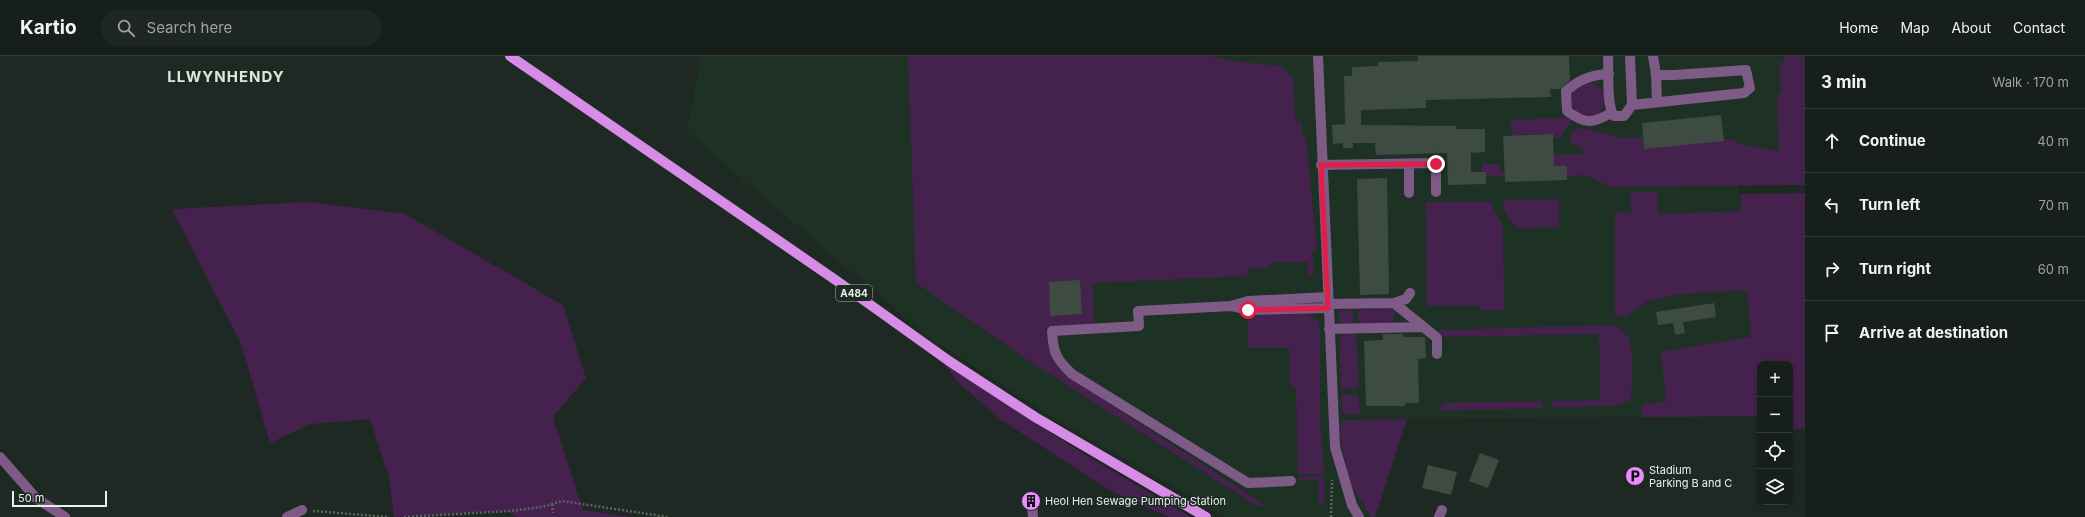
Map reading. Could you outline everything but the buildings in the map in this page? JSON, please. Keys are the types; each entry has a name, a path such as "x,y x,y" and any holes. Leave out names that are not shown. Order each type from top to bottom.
{"main road":[{"name":"A484","path":"510,56 837,281 949,361 1035,417 1206,517"}],"street":[{"path":"1318,56 1321,165 1335,447 1352,505 1359,517"},
{"path":"1608,56 1611,113"},
{"path":"1611,113 1614,116 1624,116 1632,105 1630,56"},
{"path":"1652,56 1656,75 1657,102"},
{"path":"1632,105 1744,93 1750,88 1746,70 1656,75"},
{"path":"1609,74 1593,75 1578,81 1566,92 1565,101 1567,111 1582,120 1599,120 1611,113"},
{"path":"1409,164 1409,193"},
{"path":"1321,165 1436,164 1436,192"},
{"path":"1291,481 1248,483 1072,374 1059,362 1053,348 1052,331 1139,326 1138,311 1231,306 1328,303 1394,303 1406,299 1410,293"},
{"path":"1394,303 1437,338 1438,354"},
{"path":"1329,329 1424,327"},
{"path":"0,456 36,498 65,517"},
{"path":"1032,506 1033,517"},
{"path":"287,517 302,510"}],"path":[{"path":"404,517 509,511 542,507 562,501 668,517"},
{"path":"552,504 553,514"},
{"path":"302,510 389,517"},
{"path":"329,513 330,517"}],"shaded area":[{"path":"701,56 1805,56 1805,161 1737,165 1757,416 1407,419 1375,517 1226,517 1050,416 926,335 687,132"},
{"path":"908,56 1211,56 1231,61 1281,66 1293,78 1295,121 1301,122 1301,132 1306,139 1317,248 1312,252 1314,272 1308,277 1307,262 1269,263 1269,268 1247,269 1247,276 1093,283 1094,325 1046,327 1048,342 1052,354 1069,377 1265,505 1257,506 1032,363 916,283"},
{"path":"1784,56 1805,56 1805,185 1611,187 1590,177 1582,175 1567,176 1548,167 1554,155 1583,154 1583,148 1575,146 1570,141 1571,135 1577,128 1588,129 1625,139 1643,137 1644,148 1728,139 1736,140 1739,144 1779,151 1777,94 1781,94 1779,63 1784,62"},
{"path":"1588,83 1600,88 1605,100 1600,112 1588,117 1576,112 1571,100 1576,88"},
{"path":"1569,118 1571,122 1560,137 1553,138 1553,134 1512,135 1510,120"},
{"path":"1482,164 1500,164 1500,172 1505,172 1505,176 1486,176 1486,172 1482,172"},
{"path":"1630,192 1657,192 1659,214 1741,211 1740,194 1805,193 1805,428 1793,430 1793,361 1757,361 1757,416 1642,417 1641,404 1666,402 1661,352 1751,337 1747,290 1680,294 1648,301 1627,316 1615,317 1615,212 1631,213"},
{"path":"1559,199 1559,227 1517,228 1506,213 1503,206 1503,202 1507,200"},
{"path":"307,202 405,214 563,305 586,378 553,417 583,510 629,517 518,517 508,512 496,511 394,517 389,477 370,419 311,424 270,443 241,344 172,209"},
{"path":"1426,202 1490,202 1503,226 1504,310 1480,310 1480,306 1427,306"},
{"path":"1392,309 1395,311 1393,323 1361,323 1358,320 1358,310"},
{"path":"1339,310 1353,310 1353,324 1339,325"},
{"path":"1308,314 1318,321 1320,332 1320,419 1324,474 1298,474 1296,387 1290,386 1289,348 1248,348 1248,321 1257,315"},
{"path":"1615,325 1626,334 1630,341 1632,353 1632,388 1630,400 1619,405 1561,408 1553,406 1550,401 1600,400 1599,334 1443,337 1438,330"},
{"path":"1348,333 1356,333 1359,388 1341,389 1339,338"},
{"path":"943,363 1082,453 1191,517 1169,517 1111,491 1000,419 960,384"},
{"path":"1341,395 1358,395 1360,414 1344,414 1342,412"},
{"path":"1541,401 1544,408 1437,411 1445,403"},
{"path":"1407,419 1375,517 1371,517 1351,484 1341,444 1340,422 1344,420"},
{"path":"1324,476 1325,503 1319,503 1318,480 1299,481 1298,477"}],"place":[{"name":"Stadium Parking B and C","path":"1635,476"},
{"name":"Heol Hen Sewage Pumping Station","path":"1031,501"}],"district":[{"name":"LLWYNHENDY","path":"226,76"}],"route":[{"path":"1248,310 1328,308 1321,165 1436,164"}]}
